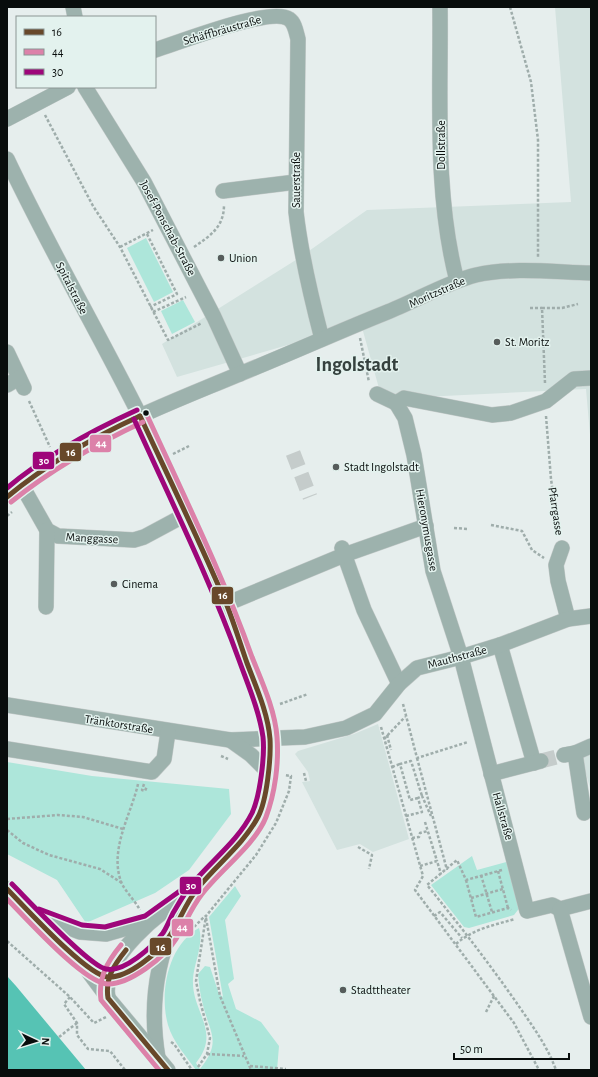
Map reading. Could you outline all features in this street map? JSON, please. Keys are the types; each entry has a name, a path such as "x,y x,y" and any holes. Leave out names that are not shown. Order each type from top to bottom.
{"street":[{"name":"Dollstraße","path":"440,7 441,186 448,239 457,282"},
{"name":"Schäffbräustraße","path":"156,50 227,26 253,20 282,16 290,19"},
{"name":"Sauerstraße","path":"290,19 295,27 298,39 296,182 299,240 305,274 322,339"},
{"path":"7,119 66,88"},
{"name":"Josef-Ponschab-Straße","path":"86,88 144,182 214,317 240,374"},
{"name":"Spitalstraße","path":"7,159 86,315 140,416 226,604 264,710 270,737 269,773 259,815 241,842 197,889"},
{"path":"223,191 296,182"},
{"name":"Moritzstraße","path":"7,497 21,484 56,460 120,425 457,282 476,275 538,271 591,273"},
{"path":"7,352 17,384"},
{"path":"377,394 396,403 404,398 492,415 511,413 546,401 574,379 591,378"},
{"name":"Hieronymusgasse","path":"396,403 405,418 414,455 433,571 463,657"},
{"path":"21,484 47,530 46,607"},
{"name":"Manggasse","path":"47,530 58,536 134,540 185,514"},
{"path":"226,604 344,555 426,524"},
{"name":"Pfarrgasse","path":"562,548 556,565 558,581 568,619"},
{"path":"344,555 364,610 398,684"},
{"name":"Mauthstraße","path":"270,737 305,737 346,728 375,714 398,684 417,668 463,657 500,645 568,619 591,616"},
{"path":"491,774 537,762 500,645"},
{"name":"Hallstraße","path":"463,657 491,774 516,866 523,914"},
{"name":"Tränktorstraße","path":"7,705 168,732 230,740 270,737"},
{"path":"7,749 144,780 164,759 168,732"},
{"name":"Tränktorstraße","path":"230,740 251,755 269,773"},
{"path":"584,813 569,754 591,746"},
{"path":"7,889 82,963 108,998 168,1070"},
{"path":"108,998 106,987 108,977 115,962 148,922 175,902 197,889"},
{"path":"82,963 108,977 122,974 143,963 168,937 197,889"},
{"path":"523,914 552,905 560,909 591,901"},
{"path":"560,909 591,1017"},
{"path":"32,913 80,932 106,934 148,922"},
{"path":"158,1058 154,1034 153,1012 156,986 168,937"}],"path":[{"path":"510,7 531,82 538,140 538,271"},
{"path":"38,102 93,206 120,247 168,340 214,317"},
{"path":"182,255 214,233 224,216 223,191"},
{"path":"120,247 147,234 165,222"},
{"path":"147,234 180,299 153,312"},
{"path":"165,268 170,266"},
{"path":"150,307 177,294"},
{"path":"530,308 562,308 578,304"},
{"name":"Pfarrgasse","path":"542,308 550,479 562,548"},
{"path":"357,324 368,380 377,394"},
{"path":"366,369 376,368"},
{"path":"17,384 56,460"},
{"path":"184,449 189,446"},
{"path":"491,525 522,531 532,550"},
{"path":"454,528 468,529"},
{"path":"280,704 308,694"},
{"path":"384,738 405,716"},
{"path":"406,721 431,806 431,818"},
{"path":"382,731 423,876 415,890 514,1023 539,1070"},
{"path":"387,735 391,750"},
{"path":"417,758 482,738"},
{"path":"392,767 411,761 447,870"},
{"path":"400,764 410,800 422,796"},
{"path":"304,773 306,781"},
{"path":"198,1067 207,1054 210,1034 200,1002 196,981 206,916 260,849 276,823 289,791 291,776"},
{"path":"144,780 134,799 123,829 118,852 122,883 148,922"},
{"path":"406,816 422,812 418,798"},
{"path":"7,819 58,815 83,817 123,829"},
{"path":"426,822 441,874"},
{"path":"7,830 23,843 49,855 100,869 122,883"},
{"path":"412,838 419,837 420,833 428,831"},
{"path":"358,847 372,855 369,869"},
{"path":"523,914 508,908 476,917 466,880 457,860 447,870 427,885 467,935 545,1043 556,1070"},
{"path":"420,866 437,861"},
{"path":"466,880 516,866"},
{"path":"498,871 508,908"},
{"path":"481,875 492,912"},
{"path":"471,898 503,889"},
{"path":"434,916 440,912 462,938"},
{"path":"456,944 467,935 523,914"},
{"path":"206,916 220,996 251,1070"},
{"path":"7,941 70,997 94,1023"},
{"path":"486,1012 494,995"},
{"path":"70,997 64,1004 77,1023 77,1035 88,1048 110,1051 125,1070"},
{"path":"59,1037 77,1023"},
{"path":"154,1034 174,1044 192,1070"},
{"path":"207,1054 245,1056"},
{"path":"249,1066 286,1069"}],"shaded area":[{"path":"555,7 591,7 591,446 586,389 382,399 361,324 177,377 162,344 299,258 367,210 571,202"},
{"path":"146,238 173,292 154,302 127,248"},
{"path":"183,300 195,322 172,334 161,311"},
{"path":"378,724 409,839 373,852 360,844 337,850 302,782 310,781 308,772 295,754 298,751 354,734"},
{"path":"591,750 591,791 580,754"},
{"path":"7,762 92,776 229,789 231,814 189,870 155,893 86,923 57,880 7,854"},
{"path":"472,856 477,870 510,861 521,906 514,915 469,928 464,927 431,885"},
{"path":"235,886 241,896 225,920 234,979 228,984 236,1009 261,1022 279,1046 277,1070 196,1070 176,1043 170,1031 165,1012 168,971 173,958 188,936 199,928 200,940 193,979 196,1002 204,1021 206,1031 206,1041 203,1052 196,1063 200,1069 211,1051 212,1037 202,1001 198,974 205,966 210,967 219,994 223,997 209,917"},
{"path":"7,976 16,986 86,1070 7,1070"}],"tunnel":[{"path":"293,453 310,497"},
{"path":"541,761 564,755"}],"transit line":[{"name":"30","path":"7,488 37,465 69,444 137,410"},
{"name":"44","path":"7,899 55,948 84,973 97,981 107,984 126,980 146,969 171,946 198,899 209,885 237,857 254,837 261,827 269,808 276,778 277,757 276,727 271,706 215,564 146,413"},
{"name":"16","path":"7,497 54,462 105,433 140,416"},
{"name":"16","path":"7,889 56,939 86,965 98,974 108,977 116,976 133,969 142,963 164,943 173,932 197,889 245,837 252,827 258,817 264,800 269,768 270,739 267,720 261,700 226,603 195,532 140,416"},
{"name":"30","path":"12,884 86,957 106,969 121,967 145,952 163,933 189,887 240,833 255,806 261,776 263,754 263,737 256,707 215,599 189,538 134,419"},
{"name":"44","path":"11,502 58,468 108,439 143,422"},
{"name":"30","path":"39,909 82,925 105,927 145,916 184,888"},
{"name":"44","path":"121,945 108,964 102,977 100,992 101,1000 159,1070"},
{"name":"16","path":"126,950 111,972 107,991 108,998 168,1070"}],"place":[{"name":"Union","path":"221,258"},
{"name":"St. Moritz","path":"497,342"},
{"name":"Stadt Ingolstadt","path":"336,467"},
{"name":"Cinema","path":"114,584"},
{"name":"Stadttheater","path":"343,990"}],"district":[{"name":"Ingolstadt","path":"357,364"}]}
